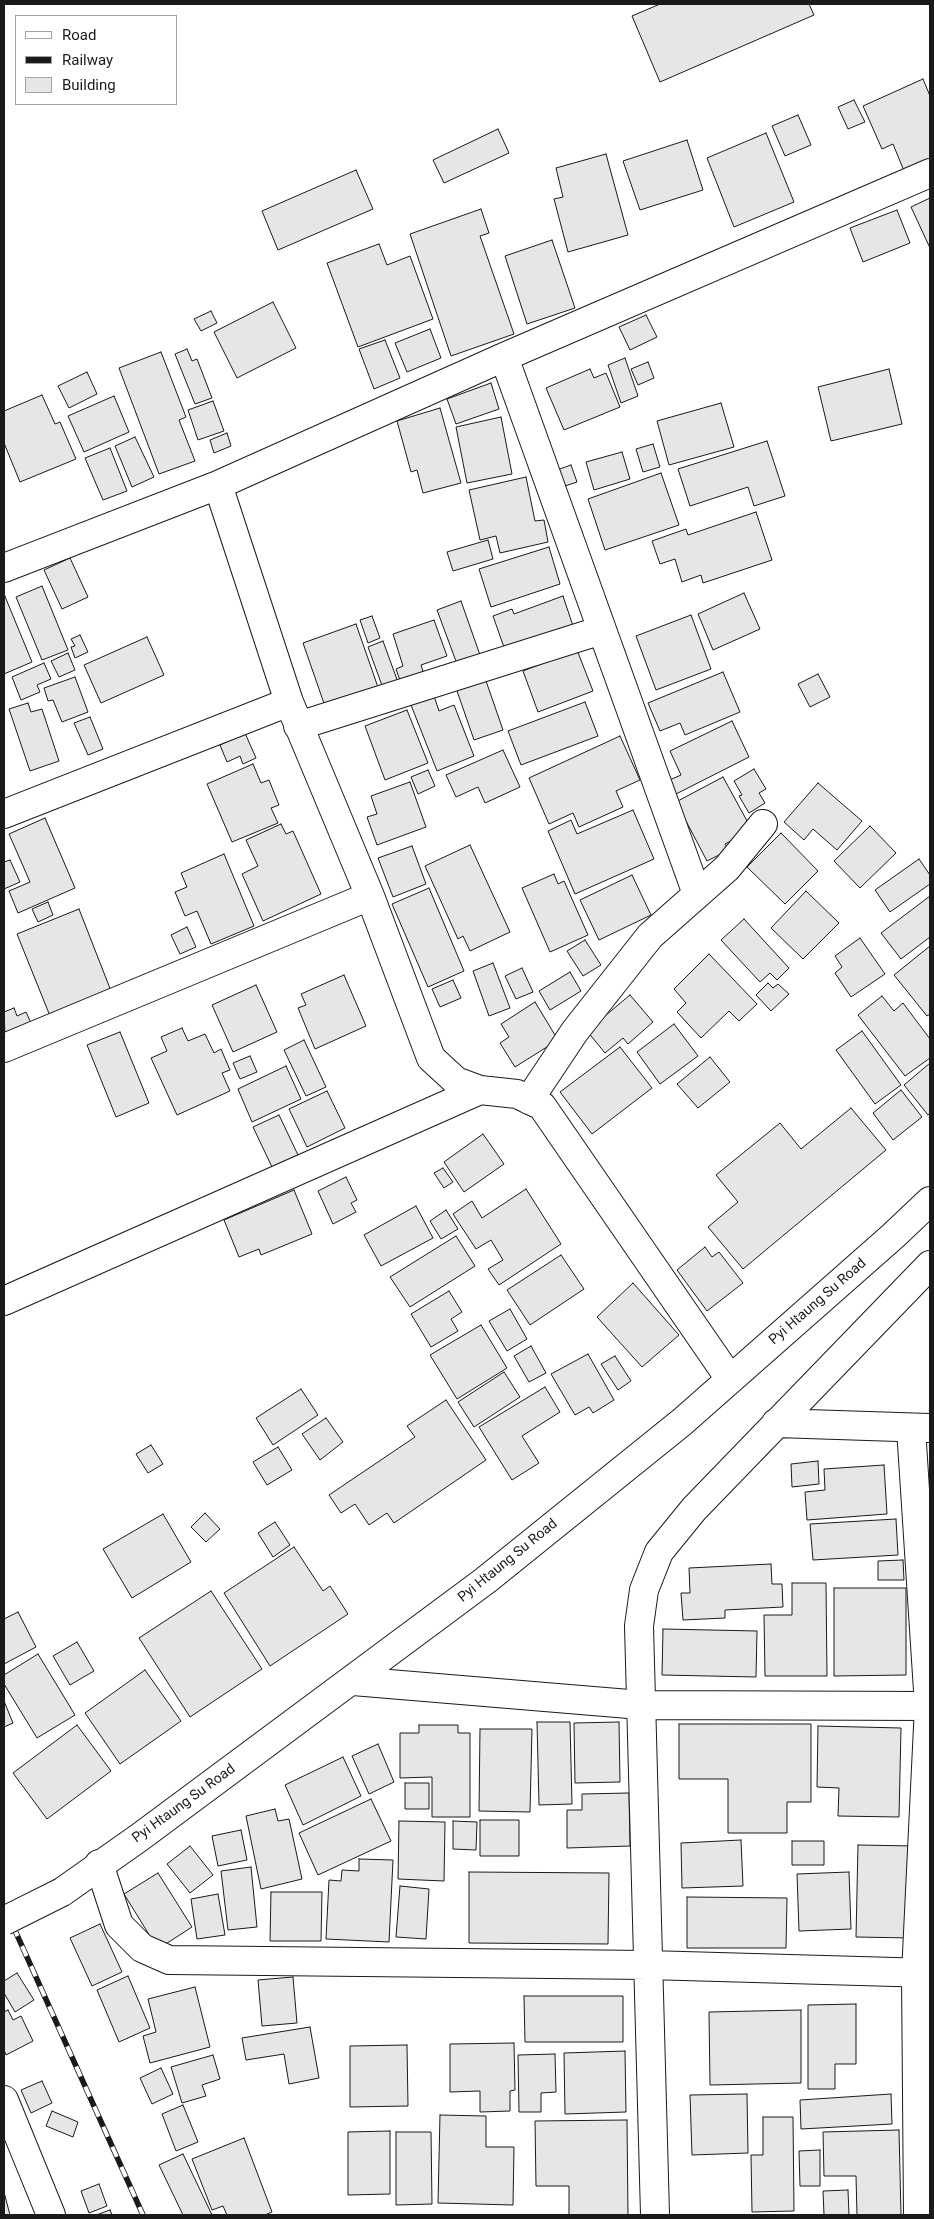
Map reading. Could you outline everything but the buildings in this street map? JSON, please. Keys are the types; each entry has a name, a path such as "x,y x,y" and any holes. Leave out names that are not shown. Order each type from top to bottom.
{"main road":[{"path":"4,568 218,485 504,357 930,173"},
{"path":"504,357 697,894"},
{"path":"218,485 294,714 370,896 432,1058 456,1080 480,1090 517,1094 542,1106 730,1379"},
{"path":"4,814 294,714 602,630"},
{"path":"529,1100 575,1031 650,936 727,868 763,824"},
{"path":"4,1048 370,896"},
{"path":"4,1301 480,1090"},
{"name":"Pyi Htaung Su Road","path":"4,1921 62,1892 99,1864 140,1837 486,1580 682,1422 893,1236 930,1201"},
{"path":"655,2215 638,1626 644,1590 659,1552 694,1509 930,1265"},
{"path":"776,1423 921,1428 929,1706 918,2215"},
{"path":"352,1681 641,1705 929,1706"},
{"path":"99,1864 119,1925 142,1948 169,1960 648,1965 923,1973"},
{"path":"4,2100 50,2215"}],"railway":[{"path":"4,1906 143,2215"}]}
